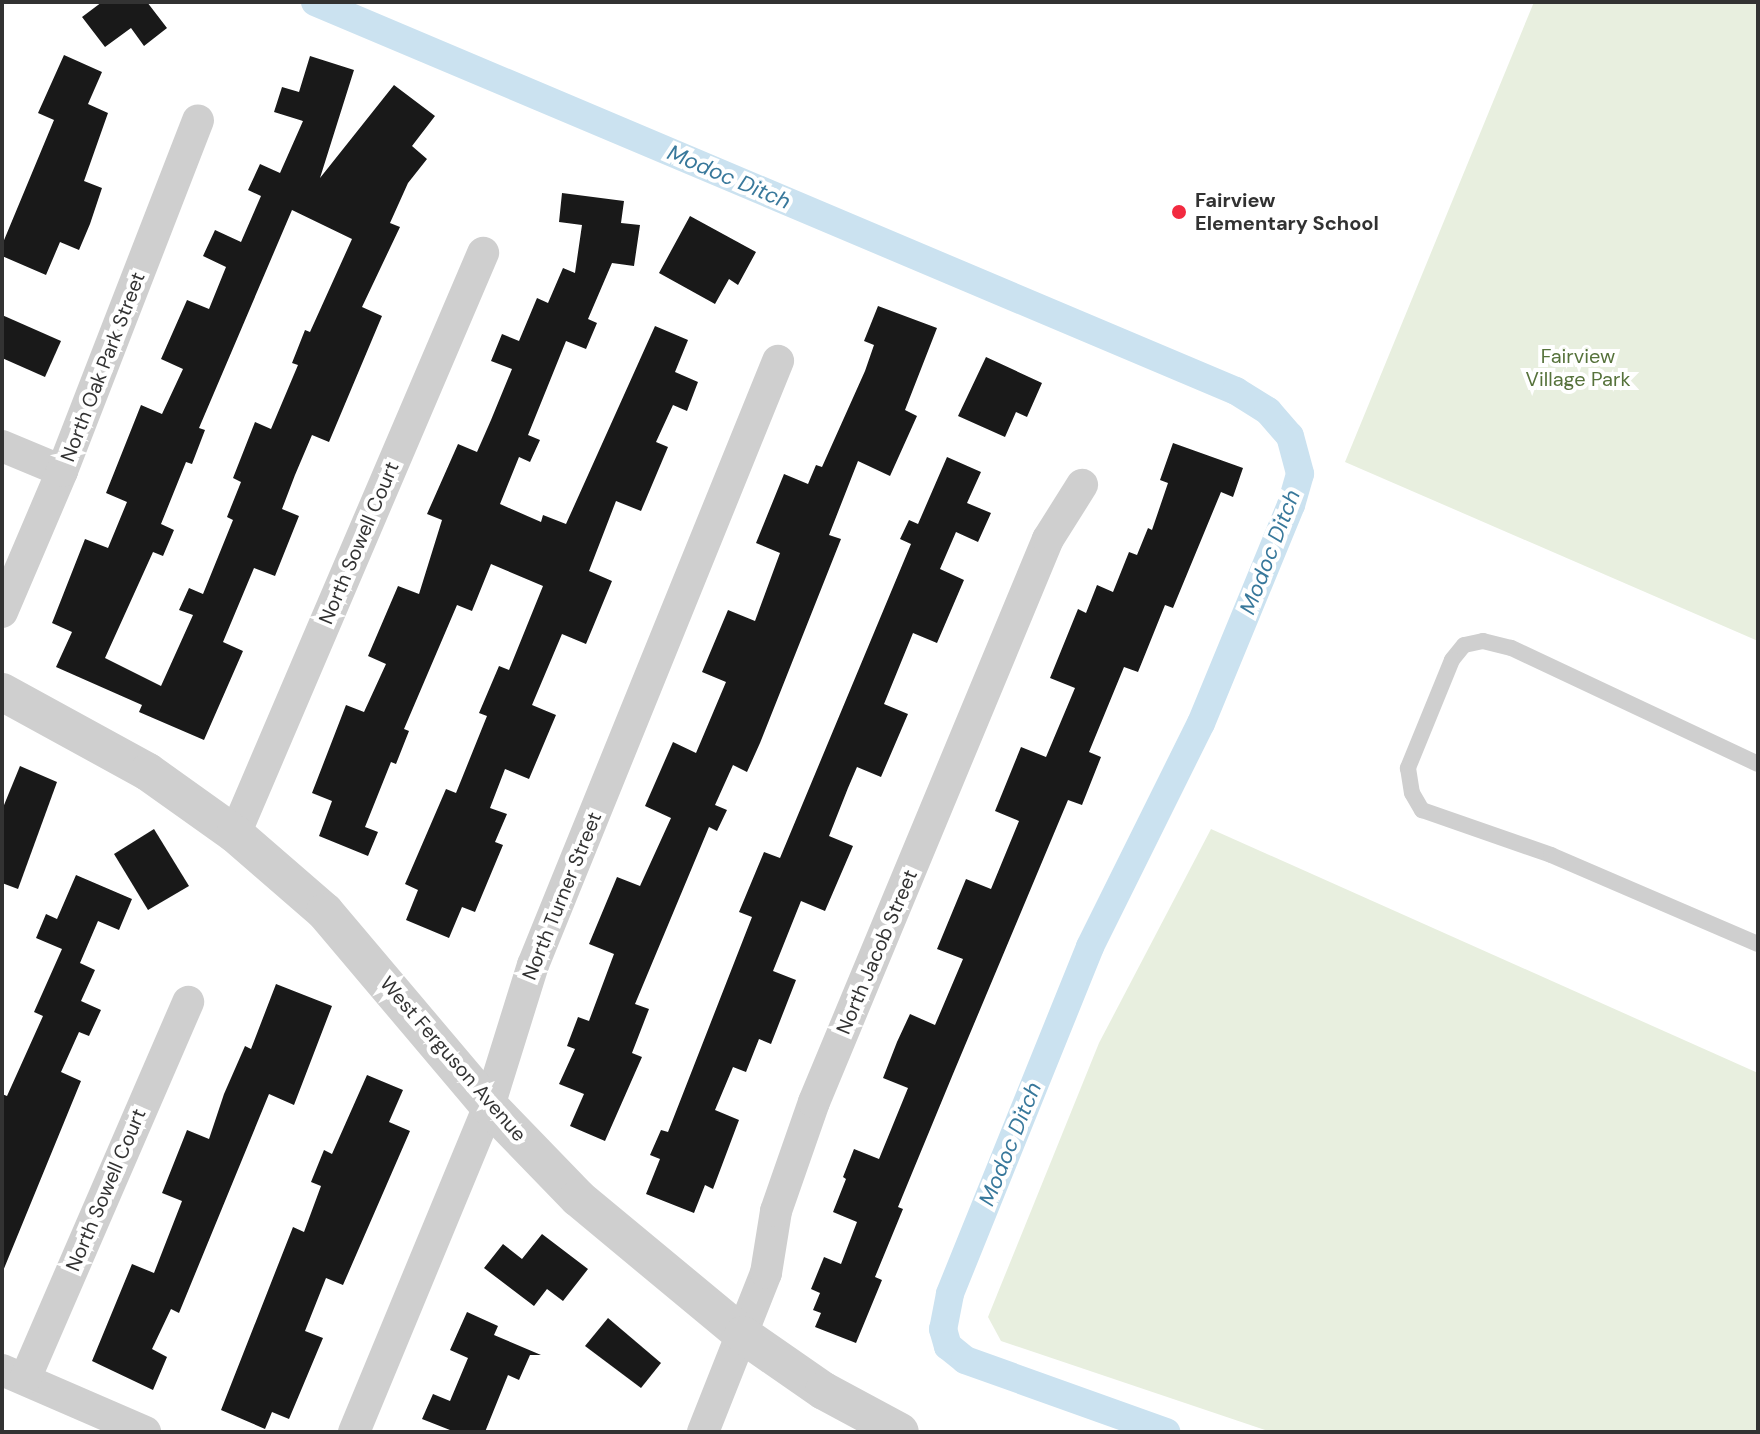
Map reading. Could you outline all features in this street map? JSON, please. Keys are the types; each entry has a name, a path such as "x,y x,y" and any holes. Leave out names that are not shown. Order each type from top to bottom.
{"street":[{"name":"North Oak Park Street","path":"2,612 62,471 198,120"},
{"name":"North Sowell Court","path":"235,834 483,253"},
{"name":"North Turner Street","path":"354,1432 489,1106 533,965 778,361"},
{"path":"2,446 62,471"},
{"name":"North Jacob Street","path":"703,1432 766,1273 785,1181 814,1102 1048,539 1082,485"},
{"name":"West Ferguson Avenue","path":"2,692 148,772 235,834 325,912 489,1106 578,1198 743,1335 824,1391 900,1432"},
{"name":"North Sowell Court","path":"13,1374 188,1002"},
{"path":"13,1374 145,1432"}],"lane":[{"path":"1758,764 1511,648 1483,641 1464,645 1452,660 1408,768 1412,793 1422,810 1551,855 1758,944"}],"green space":[{"name":"Fairview Village Park","path":"1534,2 1758,2 1758,641 1345,462"},
{"path":"1211,829 1758,1073 1758,1432 1271,1432 1001,1341 988,1317 1099,1043"}],"building":[{"path":"102,2 147,2 167,28 144,46 131,28 105,47 82,17"},
{"path":"64,55 102,72 88,104 108,113 84,181 102,188 79,250 60,242 46,275 2,256 2,245 54,120 38,113"},
{"path":"310,56 354,70 320,178 394,85 435,116 412,146 427,159 408,183 390,223 400,227 362,307 382,316 329,442 312,435 295,475 282,509 299,516 275,576 254,568 223,642 243,651 204,740 139,712 142,705 56,667 72,632 52,623 85,539 108,548 127,502 106,493 141,405 162,414 183,369 161,359 187,300 209,309 226,267 203,256 215,230 241,242 261,196 248,190 260,164 280,173 303,121 274,112 282,87 299,92","holes":["292,210 352,239 310,332 305,330 292,363 298,365 271,429 255,422 233,478 241,482 227,517 233,520 203,594 189,588 179,610 193,615 161,686 105,658 153,552 163,556 174,530 161,524 186,462 192,464 205,430 199,428"]},
{"path":"562,193 624,201 621,223 640,225 634,266 612,263 588,319 597,323 586,349 566,341 528,435 540,440 530,462 519,457 500,504 541,522 543,515 566,524 655,326 688,340 675,372 698,382 687,411 673,405 656,442 668,447 641,511 616,501 589,571 612,581 586,644 562,634 532,705 556,715 529,779 505,769 490,808 507,814 495,842 503,845 475,912 462,907 449,938 406,920 418,890 405,884 446,789 456,793 487,716 479,713 499,666 509,670 543,586 491,564 472,611 457,605 404,729 409,731 396,764 391,762 365,827 378,832 368,856 319,836 332,801 312,793 346,705 364,712 386,664 368,656 398,586 419,594 442,520 427,514 458,444 477,452 512,369 491,361 502,334 519,341 537,298 548,303 563,268 575,273 582,225 559,222"},
{"path":"690,216 756,252 738,285 729,279 715,304 659,273"},
{"path":"878,306 937,328 905,410 917,416 890,476 858,461 829,535 841,539 760,743 747,772 733,765 715,805 727,810 717,831 709,827 635,1004 649,1009 632,1053 642,1057 605,1141 570,1126 584,1094 559,1084 575,1049 567,1046 578,1017 589,1021 614,954 589,944 617,877 640,886 671,818 645,806 673,742 696,753 726,682 702,672 728,610 755,621 780,553 756,543 784,474 808,484 816,465 822,467 865,371 874,345 864,341"},
{"path":"2,315 61,341 45,377 2,358"},
{"path":"986,357 1042,383 1027,417 1016,412 1005,437 958,416"},
{"path":"1173,443 1243,468 1233,497 1221,492 1173,608 1165,605 1138,672 1124,667 1089,752 1101,757 1082,805 1068,800 898,1207 903,1209 875,1277 882,1280 856,1343 815,1327 821,1313 813,1310 820,1293 811,1289 824,1257 841,1264 857,1222 833,1212 846,1179 843,1177 854,1149 879,1159 908,1088 883,1078 897,1042 910,1014 935,1025 963,959 937,949 966,879 991,889 1019,821 995,811 1021,747 1046,757 1075,688 1050,678 1078,609 1086,613 1097,585 1113,592 1129,552 1137,555 1148,528 1152,530 1168,483 1160,480"},
{"path":"947,457 981,472 967,503 991,513 978,542 956,532 940,569 964,580 937,643 913,633 884,704 908,714 881,777 857,767 829,836 853,846 825,911 801,901 773,971 796,980 771,1044 759,1039 746,1072 733,1067 715,1110 739,1120 713,1189 705,1185 694,1213 646,1194 660,1159 650,1155 661,1130 668,1132 752,917 739,912 764,852 780,858 911,544 900,539 909,520 918,524"},
{"path":"20,766 57,782 18,889 2,883 2,810"},
{"path":"154,829 189,886 148,910 114,854"},
{"path":"76,875 132,899 119,930 98,921 80,963 95,970 81,1001 101,1010 89,1036 79,1032 61,1072 81,1081 3,1271 2,1094 7,1096 43,1016 34,1012 62,949 36,938 46,914 57,919"},
{"path":"276,984 332,1006 294,1105 269,1094 179,1313 171,1309 152,1349 167,1357 153,1390 92,1361 132,1264 154,1273 182,1201 162,1193 187,1130 209,1139 224,1094 245,1046 251,1049"},
{"path":"367,1075 403,1090 389,1122 410,1131 343,1285 326,1278 305,1331 323,1338 289,1419 272,1412 265,1429 221,1410 293,1227 304,1232 321,1186 311,1182 324,1150 332,1154"},
{"path":"542,1234 588,1269 563,1301 547,1289 534,1306 484,1268 503,1244 522,1259"},
{"path":"467,1312 498,1326 494,1335 541,1355 530,1355 519,1380 508,1375 485,1432 455,1432 422,1419 433,1394 450,1401 468,1358 450,1350"},
{"path":"608,1318 661,1363 641,1388 585,1346"}],"waterway":[{"name":"Modoc Ditch","path":"315,2 1236,391 1268,411 1290,436 1300,474 1291,505 1201,723 1090,947 950,1294 943,1329 948,1346 965,1360 1166,1432"},
{"path":"939,1351 948,1346"}],"place":[{"name":"Fairview Elementary School","path":"1179,212"}]}
